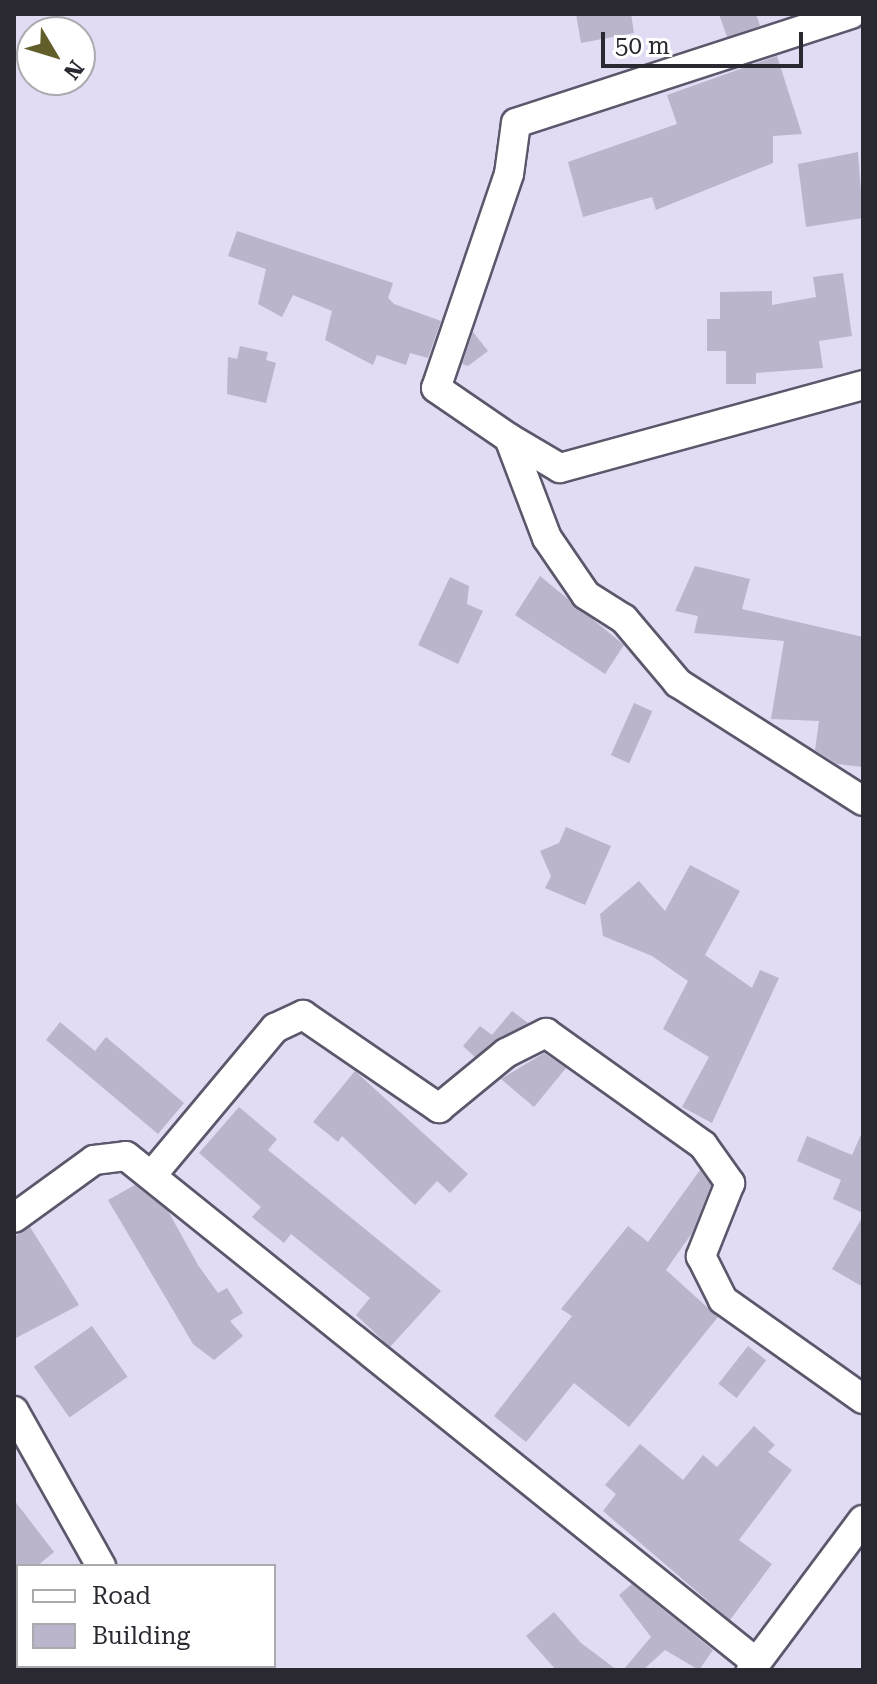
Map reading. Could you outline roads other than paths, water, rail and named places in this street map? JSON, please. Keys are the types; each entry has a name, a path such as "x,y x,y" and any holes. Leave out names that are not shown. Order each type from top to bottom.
{"street":[{"path":"851,14 516,123 509,174 436,388 509,438 560,468 863,385"},
{"path":"509,438 547,538 586,595 624,619 678,683 863,801"},
{"path":"152,1175 275,1028 303,1015 439,1108 506,1053 546,1033 703,1145 730,1183 701,1256 723,1300 863,1399"},
{"path":"14,1218 110,1154 152,1175 754,1666 863,1520"},
{"path":"14,1411 100,1564"}]}
